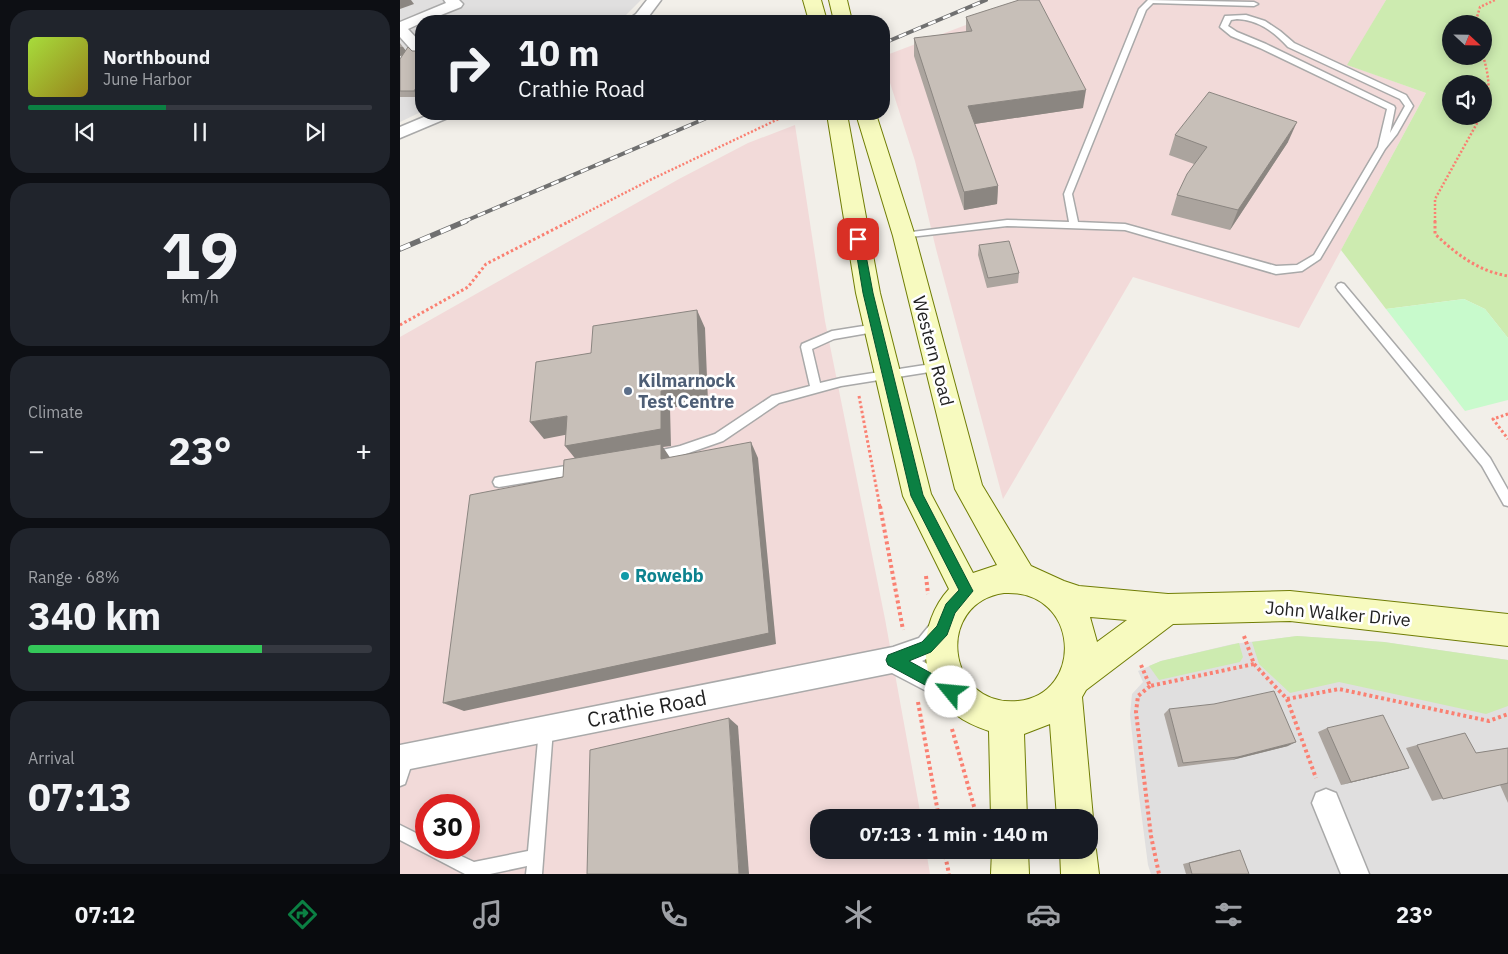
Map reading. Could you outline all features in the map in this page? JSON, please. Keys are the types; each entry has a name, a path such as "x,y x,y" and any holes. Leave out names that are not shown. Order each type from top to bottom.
{"main road":[{"path":"812,0 816,15"},
{"path":"838,0 842,15"},
{"path":"838,120 868,293 917,496 966,591"},
{"name":"Western Road","path":"868,120 904,236 969,489 1022,579"},
{"path":"1075,809 1071,686 1082,654 1079,630 1069,609 1053,592 1038,584 1022,579 1002,577 983,582 966,591 950,609 942,630 941,654 948,678 963,698 983,711 1006,718 1028,717 1049,709 1071,686 1168,609"},
{"name":"John Walker Drive","path":"1053,592 1079,601 1168,609 1290,606 1508,630"},
{"path":"1006,718 1009,809"},
{"path":"1010,859 1010,874"},
{"path":"1079,859 1080,874"}],"street":[{"path":"430,15 456,4 451,0"},
{"path":"643,15 654,0"},
{"path":"415,22 400,28 415,45"},
{"path":"400,133 430,120"},
{"name":"Crathie Road","path":"402,764 546,728 905,662 927,648 942,630"},
{"path":"905,662 963,698"},
{"path":"1326,803 1355,874"}],"lane":[{"path":"1074,224 1068,194 1143,9 1152,1 1254,4"},
{"path":"904,236 1006,222 1124,227 1276,270 1293,270 1306,267 1318,257 1382,147 1393,134 1410,106 1403,97 1291,45 1279,33 1256,20 1241,15 1228,18 1224,27 1234,34 1392,108 1382,147"},
{"path":"1341,287 1486,462 1508,501"},
{"path":"816,388 806,347 832,335 876,328"},
{"path":"642,458 680,451 719,438 776,399 856,380 938,368"},
{"path":"499,482 594,466"},
{"path":"534,874 546,728"},
{"path":"400,832 415,840"},
{"path":"451,859 472,870 535,857"}],"path":[{"path":"1478,15 1480,7 1495,0"},
{"path":"400,325 468,287 486,264 650,180 776,120"},
{"path":"1476,125 1435,199 1435,234 1456,255 1499,275 1508,276"},
{"path":"856,380 905,662 937,809"},
{"path":"1508,414 1494,419 1508,438"},
{"path":"1233,608 1254,664 1287,699 1326,803"},
{"path":"1129,639 1150,686"},
{"path":"1159,874 1151,836 1136,712 1138,696 1150,686 1254,664"},
{"path":"1287,699 1338,689 1489,721 1508,714"},
{"path":"946,859 949,874"}],"shaded area":[{"path":"400,0 641,0 626,15 415,15 415,115 400,122"},
{"path":"1032,0 1386,0 1348,65 1426,93 1299,328 1133,277 1003,499 936,249 915,161 890,83 890,54"},
{"path":"795,125 825,321 885,619 920,809 810,809 810,859 928,859 930,874 400,874 400,337 679,179 748,143"},
{"path":"1297,636 1384,642 1508,660 1508,874 1151,874 1148,865 1130,715 1132,694 1143,682 1138,671 1161,661 1233,644"}],"green space":[{"path":"1386,0 1508,0 1508,338 1485,309 1464,299 1386,309 1341,250 1426,93 1347,65"},
{"path":"1464,299 1485,309 1508,338 1508,400 1465,411 1386,309"},
{"path":"1297,636 1384,642 1508,660 1508,706 1486,714 1339,682 1290,693 1259,664 1252,642"},
{"path":"1239,643 1243,657 1240,662 1159,680 1149,666 1161,661"}],"building":[{"path":"1019,0 1039,0 1086,90 968,106 998,186 964,192 914,38 972,31 966,17"},
{"path":"408,47 415,51 415,89 400,91 400,59"},
{"path":"1209,92 1297,122 1238,210 1177,195 1187,174 1207,147 1175,135"},
{"path":"1009,241 1019,273 988,278 979,245"},
{"name":"Kilmarnock Test Centre","path":"697,310 700,385 661,391 661,429 565,446 567,416 530,422 536,362 591,353 593,326"},
{"name":"Rowebb","path":"751,442 769,633 443,703 470,495 563,477 564,460 661,444 661,459"},
{"path":"1274,691 1296,742 1238,757 1183,763 1169,709 1214,704"},
{"path":"1383,715 1409,768 1351,782 1327,728"},
{"path":"729,718 739,874 587,874 590,750"},
{"path":"1465,733 1476,753 1508,748 1508,783 1443,799 1417,745"},
{"path":"1240,850 1249,874 1192,874 1189,863"}],"railway":[{"path":"890,40 986,0"},
{"path":"463,222 702,120"},
{"path":"400,249 466,221"}],"place":[{"name":"Kilmarnock Test Centre","path":"628,391"},
{"name":"Rowebb","path":"625,576"}],"route":[{"path":"858,239 868,293 917,496 966,591 950,609 942,630 927,648 893,660 951,692"}]}
